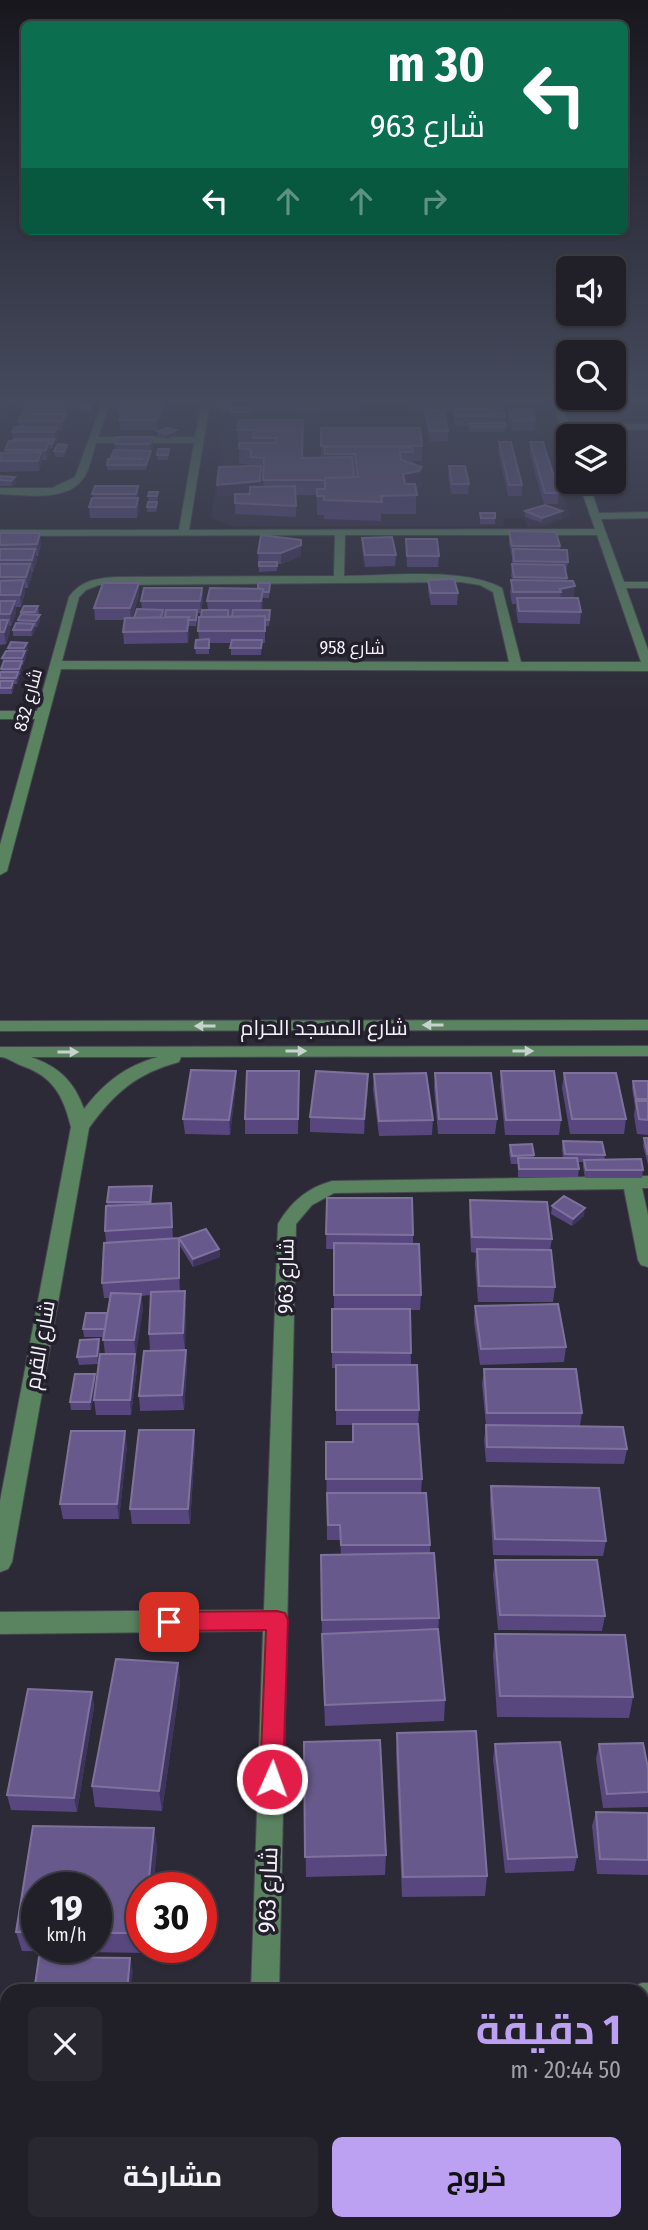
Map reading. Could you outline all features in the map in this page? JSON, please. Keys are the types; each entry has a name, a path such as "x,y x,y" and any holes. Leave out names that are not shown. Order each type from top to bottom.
{"street":[{"path":"183,533 187,505"},
{"path":"591,505 648,667"},
{"path":"594,516 648,515"},
{"path":"0,533 600,532"},
{"path":"340,533 339,579 461,579 483,582 498,590 516,666"},
{"name":"شارع 832","path":"0,871 78,590 88,585 117,580 339,579"},
{"path":"619,585 648,585"},
{"name":"شارع 958","path":"56,664 648,667"},
{"path":"0,715 42,715"},
{"name":"شارع المسجد الحرام","path":"0,1026 648,1025"},
{"name":"شارع القرم","path":"80,1127 106,1090 129,1072 199,1051"},
{"name":"شارع المسجد الحرام","path":"0,1053 648,1051"},
{"name":"شارع القرم","path":"0,1053 33,1063 56,1075 71,1091 80,1127 0,1562"},
{"path":"640,1183 648,1260"},
{"name":"شارع 963","path":"265,1984 287,1224 296,1208 312,1195 332,1187 640,1183"},
{"path":"0,1623 277,1620"}],"shaded area":[{"path":"213,505 566,505 570,516 547,526 527,527 524,518 503,518 504,526 231,526 211,518"}],"building":[{"path":"90,505 136,505 136,507"},
{"path":"545,505 562,511 542,518 525,511"},
{"path":"480,513 495,513 495,518 481,518"},
{"path":"509,531 556,532 560,546 512,546"},
{"path":"0,533 40,533 37,544 0,545"},
{"path":"261,535 301,540 301,545 281,553 258,553"},
{"path":"392,537 396,555 365,555 362,538"},
{"path":"406,539 437,539 439,556 407,556"},
{"path":"0,549 35,549 32,560 0,560"},
{"path":"513,549 567,550 568,562 514,561"},
{"path":"259,562 277,562 277,566 259,566"},
{"path":"0,564 30,564 26,577 0,577"},
{"path":"512,564 564,565 567,578 514,577"},
{"path":"454,579 458,593 431,593 428,580"},
{"path":"24,580 20,595 0,595 0,581"},
{"path":"511,580 573,581 575,586 560,589 561,592 513,592"},
{"path":"103,583 139,583 130,608 94,608"},
{"path":"258,583 270,583 269,592 258,588"},
{"path":"144,588 202,588 200,601 141,601"},
{"path":"210,588 263,589 261,601 207,601"},
{"path":"517,598 578,598 581,612 519,611"},
{"path":"0,601 15,601 10,614 0,614"},
{"path":"24,606 38,606 35,612 21,612"},
{"path":"137,609 163,610 161,617 134,618"},
{"path":"166,610 197,610 196,620 188,620 189,617 165,617"},
{"path":"202,610 228,610 228,617 201,617"},
{"path":"233,610 270,610 269,620 265,620 265,616 232,617"},
{"path":"21,614 40,615 36,621 18,620"},
{"path":"265,616 265,631 198,631 199,617"},
{"path":"189,617 187,631 123,632 125,618"},
{"path":"0,620 8,620 4,632 0,632"},
{"path":"16,623 34,624 31,630 13,630"},
{"path":"209,639 209,648 195,648 196,640"},
{"path":"232,640 262,640 261,648 230,648"},
{"path":"11,642 27,643 24,648 8,648"},
{"path":"6,651 25,651 22,658 2,658"},
{"path":"4,661 22,661 19,669 1,669"},
{"path":"0,672 18,672 16,678 0,678"},
{"path":"0,681 13,681 11,688 0,688"},
{"path":"191,1070 236,1071 229,1120 183,1119"},
{"path":"247,1071 299,1071 298,1119 245,1119"},
{"path":"316,1071 368,1074 364,1119 310,1117"},
{"path":"501,1071 554,1071 561,1120 506,1120"},
{"path":"426,1073 433,1120 379,1121 374,1074"},
{"path":"435,1073 491,1073 497,1119 439,1119"},
{"path":"564,1073 616,1073 626,1119 572,1119"},
{"path":"633,1081 648,1081 648,1099 636,1099"},
{"path":"636,1101 648,1101 648,1120 639,1119"},
{"path":"644,1138 648,1138 648,1155"},
{"path":"563,1141 602,1142 605,1155 565,1154"},
{"path":"532,1144 534,1155 512,1156 510,1145"},
{"path":"518,1158 577,1158 579,1169 519,1169"},
{"path":"641,1159 643,1170 586,1170 584,1160"},
{"path":"152,1186 150,1202 107,1202 109,1187"},
{"path":"564,1196 585,1208 573,1219 552,1206"},
{"path":"327,1198 412,1198 413,1235 326,1234"},
{"path":"470,1200 547,1202 552,1239 472,1237"},
{"path":"171,1203 172,1227 105,1231 106,1206"},
{"path":"206,1229 219,1249 193,1259 179,1238"},
{"path":"179,1238 179,1278 102,1283 104,1243"},
{"path":"334,1243 419,1244 421,1295 334,1295"},
{"path":"477,1249 551,1250 555,1287 479,1286"},
{"path":"185,1291 183,1333 149,1334 151,1292"},
{"path":"111,1293 141,1294 134,1340 103,1340"},
{"path":"558,1304 566,1347 481,1349 475,1306"},
{"path":"332,1309 410,1309 411,1353 332,1352"},
{"path":"86,1313 107,1313 105,1329 83,1329"},
{"path":"99,1339 97,1356 77,1357 80,1340"},
{"path":"186,1350 182,1395 139,1396 144,1351"},
{"path":"100,1354 135,1354 130,1400 94,1400"},
{"path":"336,1365 417,1365 419,1410 336,1410"},
{"path":"484,1369 576,1369 582,1413 487,1413"},
{"path":"75,1374 95,1374 90,1402 70,1402"},
{"path":"353,1424 418,1424 422,1479 326,1479 326,1442 353,1442"},
{"path":"486,1425 623,1427 627,1449 487,1447"},
{"path":"139,1430 194,1430 188,1509 130,1509"},
{"path":"71,1431 125,1431 117,1504 60,1504"},
{"path":"491,1486 599,1488 606,1541 495,1539"},
{"path":"327,1493 426,1493 430,1545 341,1545 340,1525 328,1525"},
{"path":"434,1553 439,1618 322,1620 321,1555"},
{"path":"495,1560 597,1560 605,1616 500,1615"},
{"path":"438,1629 445,1700 325,1705 322,1634"},
{"path":"495,1634 625,1635 633,1697 500,1696"},
{"path":"116,1659 178,1663 159,1791 92,1786"},
{"path":"28,1689 92,1692 74,1798 7,1795"},
{"path":"476,1731 487,1876 403,1877 397,1733"},
{"path":"380,1740 386,1855 305,1857 304,1742"},
{"path":"560,1742 577,1857 508,1859 495,1744"},
{"path":"643,1743 648,1768 648,1792 607,1794 599,1744"},
{"path":"596,1812 648,1813 648,1860 600,1859"},
{"path":"33,1826 154,1828 150,1872 126,1872 126,1933 112,1933 112,1872 26,1872"},
{"path":"21,1901 21,1932 16,1932"},
{"path":"112,1958 126,1958 126,1963 130,1963 128,1984 35,1984 38,1963 112,1963"}],"route":[{"path":"169,1622 277,1620 272,1779"}]}
